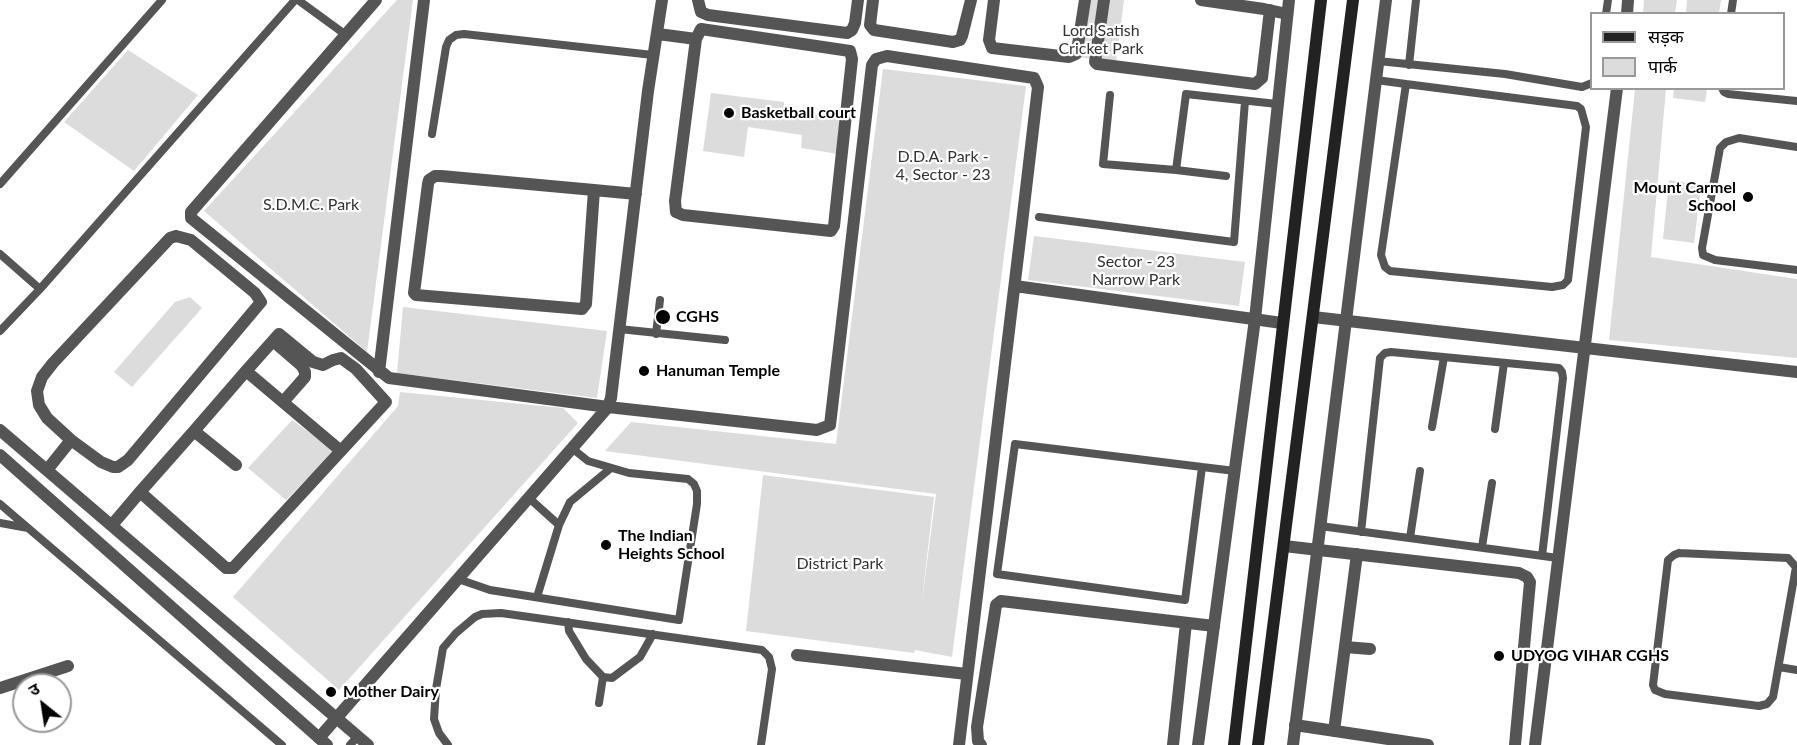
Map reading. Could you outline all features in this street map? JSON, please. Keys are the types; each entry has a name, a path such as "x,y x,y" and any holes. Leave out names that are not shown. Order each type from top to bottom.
{"main road":[{"path":"1234,745 1321,0"},
{"path":"1258,745 1353,0"}],"street":[{"path":"376,0 191,212 190,216 193,221 389,378 608,407 817,430 830,425 872,65 881,56 1029,75 1037,81 1015,286 959,745"},
{"path":"379,372 424,0"},
{"path":"0,455 323,742 337,717 608,407 662,0"},
{"path":"698,0 701,12 708,15 847,33 852,30 855,23 858,0"},
{"path":"873,0 870,25 874,30 953,42 962,36 970,0"},
{"path":"994,0 989,40 992,48 1069,57 1077,51 1085,0"},
{"path":"1104,0 1095,62 1097,64 1255,84 1262,78 1270,10"},
{"path":"1201,0 1287,14"},
{"path":"1198,745 1255,319 1289,0"},
{"path":"1293,745 1386,0"},
{"path":"705,29 850,51 852,59 834,226 831,231 683,215 676,212 675,201 696,39 698,32 705,29"},
{"path":"658,34 696,39"},
{"path":"1535,745 1617,90"},
{"path":"594,190 586,304 582,309 416,295 414,293 428,184 429,180 435,176 594,190 636,194"},
{"path":"176,236 191,240 259,298 261,302 259,307 124,465 112,467 101,462 71,440 47,418 39,405 37,391 42,377 52,363 170,238 176,236"},
{"path":"1015,286 1282,323"},
{"path":"1313,317 1797,372"},
{"path":"112,525 140,492 279,334 313,362 323,365 342,358 357,369 386,402 233,568 226,568 140,492"},
{"path":"273,341 302,366 305,372 305,376 283,402"},
{"path":"246,371 341,451"},
{"path":"0,430 210,612 337,717 354,741 368,745"},
{"path":"194,431 236,465"},
{"path":"47,470 71,440"},
{"path":"1284,546 1519,573 1527,577 1530,582 1515,745"},
{"path":"1334,731 1358,554"},
{"path":"981,745 978,741 977,727 996,605 1001,601 1214,626"},
{"path":"1173,745 1186,623"},
{"path":"1345,647 1370,649"},
{"path":"797,655 967,674"},
{"path":"0,688 68,666"},
{"path":"1295,726 1428,745"}],"lane":[{"path":"0,184 162,0"},
{"path":"0,331 40,289 296,0 346,35"},
{"path":"1409,65 1416,0"},
{"path":"432,134 446,47 449,40 456,35 464,34 653,55"},
{"path":"1378,61 1504,74 1582,87 1590,84"},
{"path":"1376,80 1577,106 1581,109 1586,127 1568,280 1563,285 1557,288 1390,271 1385,267 1381,255 1406,84"},
{"path":"1724,90 1728,94 1797,101"},
{"path":"1176,170 1186,94 1277,104"},
{"path":"1110,95 1103,164 1226,176"},
{"path":"1039,217 1234,242 1245,101"},
{"path":"1797,147 1740,138 1726,142 1720,148 1702,249 1703,255 1715,260 1797,270"},
{"path":"0,254 40,289"},
{"path":"656,334 660,300"},
{"path":"619,329 725,340"},
{"path":"1361,532 1380,358 1391,352 1559,369 1562,372 1542,556"},
{"path":"1432,427 1444,357"},
{"path":"1495,429 1503,363"},
{"path":"1202,467 1185,600 997,574 1015,444 1202,467 1234,471"},
{"path":"458,579 490,590 680,620 697,504 697,491 694,484 688,479 629,473 611,468 588,461 573,449"},
{"path":"537,597 559,525 570,502 611,468"},
{"path":"1410,538 1420,471"},
{"path":"1482,547 1492,483"},
{"path":"530,498 559,525"},
{"path":"0,504 282,745"},
{"path":"0,523 29,528"},
{"path":"1320,526 1558,558"},
{"path":"1679,553 1788,558 1796,567 1796,579 1773,697 1767,704 1759,706 1665,694 1655,690 1653,685 1668,560 1674,555 1679,553"},
{"path":"448,745 439,733 434,719 443,648 475,617 501,612 762,650 769,657 772,669 761,745"},
{"path":"568,622 569,631 586,659 603,677 612,678 640,657 653,634"},
{"path":"1779,667 1797,670"},
{"path":"600,704 603,677"}],"green space":[{"name":"S.D.M.C. Park","path":"397,0 413,0 367,352 204,211"},
{"name":"Lord Satish Cricket Park","path":"1088,0 1124,0 1116,63 1079,57"},
{"path":"1644,0 1677,0 1675,12 1643,12"},
{"path":"1687,0 1721,0 1719,12 1686,12"},
{"path":"128,50 198,95 134,171 64,122"},
{"name":"D.D.A. Park - 4, Sector - 23","path":"883,69 1026,86 952,657 915,650 914,653 746,631 763,475 934,497 921,608 936,494 605,451 631,422 836,444"},
{"path":"1635,90 1666,90 1651,257 1797,279 1797,358 1609,340"},
{"path":"1674,90 1707,90 1705,102 1673,98"},
{"path":"711,93 784,102 784,111 844,117 838,154 801,148 802,135 748,127 744,157 703,151"},
{"path":"1669,180 1701,185 1694,243 1663,239"},
{"name":"Sector - 23 Narrow Park","path":"1034,236 1245,262 1239,306 1028,280"},
{"path":"190,297 202,308 132,387 114,372 175,302"},
{"path":"403,307 607,331 597,398 397,373"},
{"path":"400,392 563,408 578,423 339,690 233,597 398,406"},
{"path":"292,420 335,451 286,500 248,468"}],"place":[{"name":"Basketball court","path":"729,113"},
{"name":"Mount Carmel School","path":"1748,197"},
{"name":"CGHS","path":"663,317"},
{"name":"Hanuman Temple","path":"644,371"},
{"name":"The Indian Heights School","path":"606,545"},
{"name":"UDYOG VIHAR CGHS","path":"1499,656"},
{"name":"Mother Dairy","path":"331,692"}],"park label":[{"name":"District Park","path":"840,564"}]}
